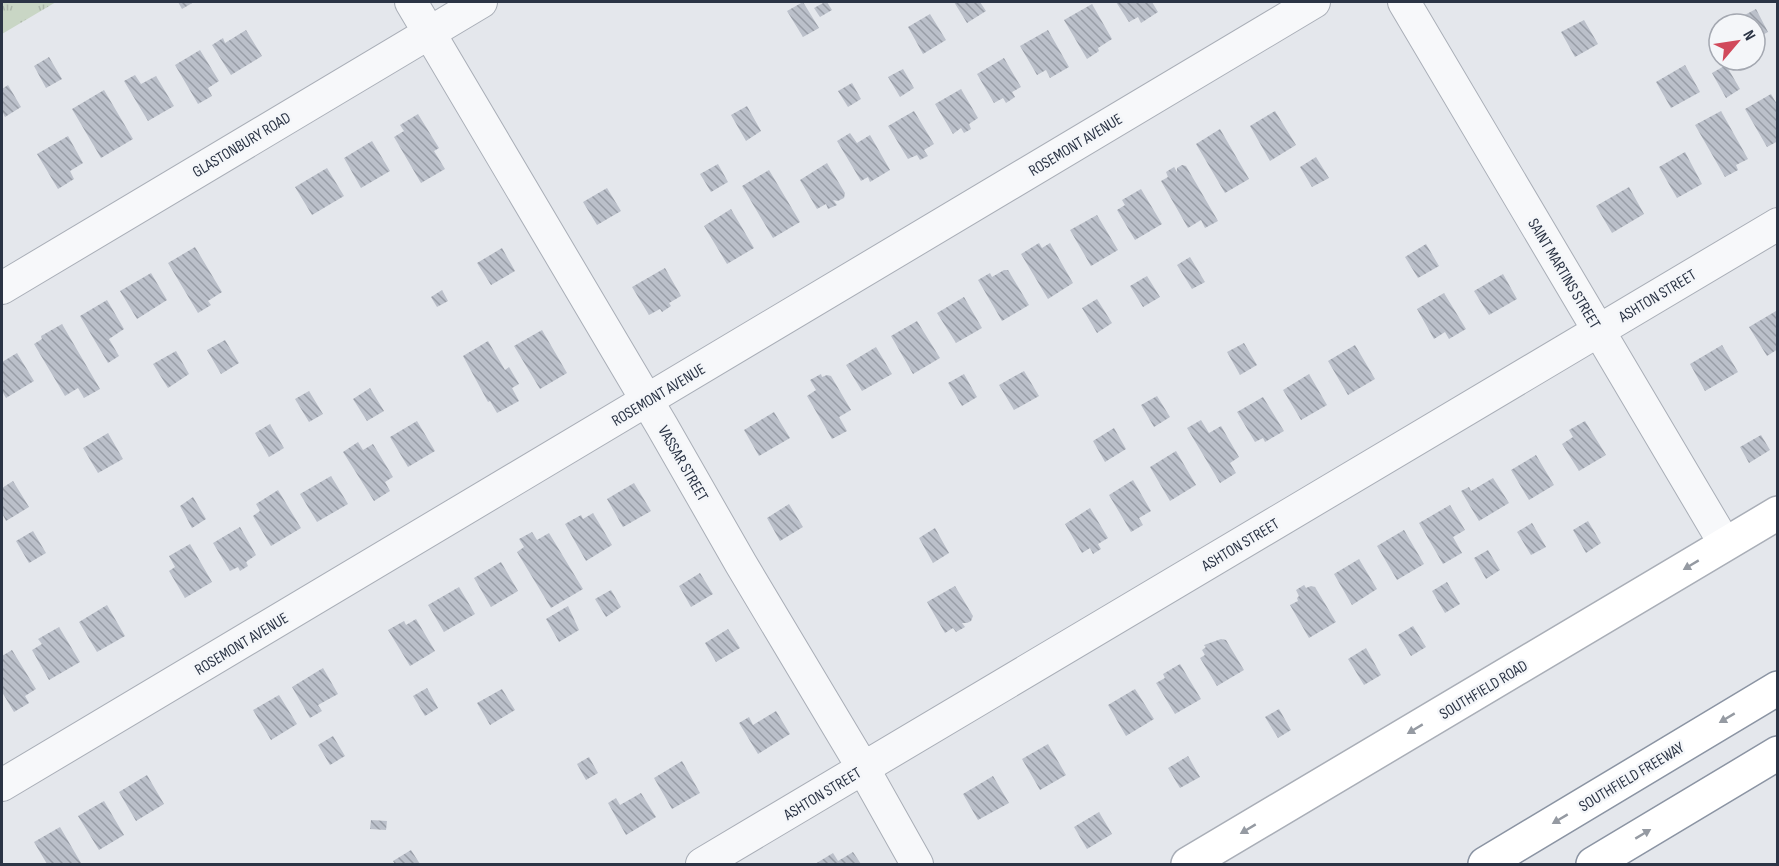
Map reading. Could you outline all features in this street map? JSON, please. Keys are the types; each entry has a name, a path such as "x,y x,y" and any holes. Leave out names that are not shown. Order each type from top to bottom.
{"main road":[{"name":"SOUTHFIELD ROAD","path":"1188,864 1778,513"},
{"name":"SOUTHFIELD FREEWAY","path":"1485,864 1778,688"},
{"path":"1593,864 1778,753"}],"street":[{"name":"VASSAR STREET","path":"411,2 647,400 917,864"},
{"name":"GLASTONBURY ROAD","path":"2,288 481,2"},
{"name":"ROSEMONT AVENUE","path":"2,785 1314,2"},
{"name":"SAINT MARTINS STREET","path":"1404,2 1725,544"},
{"name":"ASHTON STREET","path":"702,864 1778,224"}],"green space":[{"path":"2,2 56,2 2,34"}],"building":[{"path":"178,2 194,2 182,9"},
{"path":"803,2 819,28 803,37 787,11"},
{"path":"825,2 832,10 820,17 814,8"},
{"path":"954,2 980,2 986,11 967,23"},
{"path":"1116,2 1152,2 1158,12 1141,23 1138,17 1129,22"},
{"path":"1092,4 1112,39 1087,59 1064,20"},
{"path":"930,14 946,40 923,54 908,27"},
{"path":"1584,20 1598,44 1575,57 1561,32"},
{"path":"246,30 262,56 231,75 212,45 223,38 225,43"},
{"path":"1048,30 1069,67 1050,78 1046,70 1037,75 1020,46"},
{"path":"200,50 219,81 208,88 212,96 198,104 175,65"},
{"path":"49,57 62,79 46,88 34,66"},
{"path":"1004,58 1021,87 1012,92 1015,97 1006,103 1003,98 994,103 977,74"},
{"path":"1685,65 1700,92 1671,108 1656,82"},
{"path":"903,69 914,88 900,97 888,77"},
{"path":"1730,72 1740,89 1726,98 1712,73"},
{"path":"135,75 141,84 156,76 174,106 148,121 124,81"},
{"path":"852,83 861,99 848,107 838,91"},
{"path":"8,85 21,107 5,117 2,111 2,89"},
{"path":"961,89 978,118 969,124 971,129 964,133 961,128 953,134 935,104"},
{"path":"104,90 133,139 101,158 72,109"},
{"path":"1771,94 1778,106 1778,141 1767,147 1745,109"},
{"path":"747,106 761,131 746,141 731,115"},
{"path":"914,111 934,144 924,150 928,156 920,160 917,155 908,159 888,126"},
{"path":"1275,111 1296,145 1270,161 1250,126"},
{"path":"1721,111 1748,159 1736,165 1738,170 1725,177 1695,125"},
{"path":"418,114 439,148 434,151 445,169 421,183 394,137 404,131 400,125"},
{"path":"1220,129 1249,179 1225,193 1196,144"},
{"path":"850,133 857,143 870,135 890,170 870,182 868,177 861,181 837,141"},
{"path":"68,136 83,163 70,171 74,179 58,189 37,154"},
{"path":"372,141 390,171 361,188 344,158"},
{"path":"1685,152 1702,184 1677,198 1659,167"},
{"path":"1316,157 1329,178 1312,187 1300,167"},
{"path":"827,163 845,193 844,198 838,201 833,200 837,205 828,209 826,204 817,209 800,180"},
{"path":"718,164 728,182 711,192 700,174"},
{"path":"1182,165 1186,166 1218,221 1205,228 1201,220 1188,228 1161,181 1168,177 1166,172 1174,167 1177,172 1177,168"},
{"path":"327,168 344,196 312,215 295,187"},
{"path":"769,170 800,222 773,238 742,186"},
{"path":"1629,187 1644,214 1612,233 1596,206"},
{"path":"607,188 621,211 597,225 583,202"},
{"path":"1141,189 1162,224 1135,240 1117,210 1125,205 1122,200"},
{"path":"731,209 754,248 727,264 704,226"},
{"path":"1097,215 1118,250 1091,266 1070,230"},
{"path":"1039,243 1042,248 1050,243 1073,283 1048,299 1021,254"},
{"path":"1426,244 1439,266 1418,278 1405,257"},
{"path":"195,247 222,292 208,301 211,305 198,313 168,263"},
{"path":"502,248 515,271 491,285 477,263"},
{"path":"1190,257 1205,282 1192,289 1177,265"},
{"path":"665,268 681,296 669,303 671,306 662,312 660,309 649,315 632,287"},
{"path":"1008,270 1029,305 1002,321 978,280 990,273 992,277"},
{"path":"151,273 167,300 137,319 120,291"},
{"path":"1503,274 1517,299 1489,315 1474,291"},
{"path":"1147,276 1160,297 1143,307 1130,286"},
{"path":"442,290 448,301 437,307 431,297"},
{"path":"1444,293 1466,329 1449,339 1445,332 1434,339 1417,309"},
{"path":"964,297 982,328 956,343 937,313"},
{"path":"1097,299 1112,323 1097,333 1082,308"},
{"path":"107,300 124,329 109,339 119,356 108,363 80,316"},
{"path":"1776,311 1778,349 1767,356 1749,327"},
{"path":"917,321 940,358 913,374 891,336"},
{"path":"62,324 100,389 84,398 78,388 65,396 34,344 42,339 41,336"},
{"path":"542,330 567,373 540,389 514,346"},
{"path":"225,340 239,363 221,374 207,350"},
{"path":"488,341 505,370 509,367 519,384 512,388 519,401 497,413 490,401 488,402 463,356"},
{"path":"1244,343 1257,365 1240,375 1227,352"},
{"path":"1355,345 1375,379 1348,395 1328,361"},
{"path":"1722,345 1738,372 1705,391 1690,364"},
{"path":"876,347 892,374 862,391 846,365"},
{"path":"176,351 189,374 168,388 153,364"},
{"path":"17,353 34,381 6,398 2,391 2,362"},
{"path":"1024,371 1039,396 1014,410 999,385"},
{"path":"821,374 822,377 831,376 851,410 839,417 847,431 832,439 807,396 816,390 810,380"},
{"path":"964,374 977,397 962,406 948,383"},
{"path":"1309,374 1327,405 1301,420 1283,390"},
{"path":"370,388 384,411 367,421 353,399"},
{"path":"309,391 323,414 309,422 295,399"},
{"path":"1157,396 1170,417 1154,427 1141,405"},
{"path":"1263,397 1284,431 1265,442 1263,438 1255,442 1237,412"},
{"path":"774,412 790,438 759,456 744,430"},
{"path":"1201,420 1209,433 1221,426 1239,457 1230,463 1236,473 1220,483 1187,428"},
{"path":"417,421 435,451 408,467 390,437"},
{"path":"1585,421 1606,455 1579,471 1562,444 1573,437 1569,430"},
{"path":"270,424 284,448 269,457 255,433"},
{"path":"1114,428 1126,449 1105,462 1093,441"},
{"path":"108,433 123,459 98,473 83,448"},
{"path":"1761,435 1770,450 1749,463 1740,447"},
{"path":"358,442 363,450 373,444 393,477 385,482 390,491 374,501 343,452"},
{"path":"1176,451 1196,485 1170,501 1150,467"},
{"path":"1536,455 1554,485 1529,500 1511,470"},
{"path":"331,476 348,504 317,522 300,494"},
{"path":"1493,478 1509,503 1479,521 1461,491 1469,487 1471,491"},
{"path":"1133,480 1151,511 1139,518 1143,525 1131,532 1109,495"},
{"path":"13,481 29,507 6,521 2,513 2,488"},
{"path":"634,483 651,511 623,527 607,499"},
{"path":"278,490 301,528 271,546 253,516 260,511 256,504"},
{"path":"193,497 206,519 192,528 180,506"},
{"path":"789,504 803,527 780,541 767,518"},
{"path":"1450,505 1465,530 1453,537 1462,553 1443,564 1419,523"},
{"path":"1090,508 1108,538 1098,544 1101,549 1093,554 1090,548 1082,553 1065,524"},
{"path":"593,513 612,545 586,561 565,524 581,515 583,519"},
{"path":"1588,521 1601,543 1586,553 1573,530"},
{"path":"1532,523 1546,547 1531,555 1517,532"},
{"path":"240,527 256,555 246,562 248,566 240,571 238,567 230,571 213,543"},
{"path":"935,528 949,553 933,563 919,538"},
{"path":"1404,530 1424,564 1397,580 1377,546"},
{"path":"33,531 46,553 29,563 16,541"},
{"path":"532,532 537,540 549,533 583,589 551,608 517,552 524,547 519,539"},
{"path":"190,544 212,582 185,598 169,571 175,567 169,556"},
{"path":"1488,550 1500,570 1486,579 1474,558"},
{"path":"1359,559 1377,589 1352,605 1334,574"},
{"path":"501,562 518,591 491,607 474,578"},
{"path":"700,573 713,594 691,607 679,586"},
{"path":"1447,582 1460,604 1445,613 1432,591"},
{"path":"1304,585 1306,588 1315,587 1336,622 1309,638 1290,605 1298,601 1299,596 1296,590"},
{"path":"955,586 973,616 971,621 962,623 965,627 956,632 953,628 945,633 927,602"},
{"path":"459,587 475,614 444,632 428,605"},
{"path":"611,590 621,607 606,617 595,599"},
{"path":"107,605 125,636 97,652 79,622"},
{"path":"568,606 579,630 559,642 546,619"},
{"path":"416,619 435,651 410,666 388,630 404,621 406,625"},
{"path":"1413,626 1426,647 1411,656 1398,635"},
{"path":"59,627 80,662 49,680 32,650 42,644 38,639"},
{"path":"728,629 740,648 716,662 705,643"},
{"path":"1221,639 1226,640 1244,670 1217,686 1200,658 1205,655 1202,650 1206,647 1204,645"},
{"path":"1366,648 1381,675 1364,685 1348,659"},
{"path":"12,650 36,689 25,696 29,703 14,712 2,692 2,656"},
{"path":"1180,664 1201,699 1175,714 1156,683 1165,678 1163,674"},
{"path":"323,668 338,694 318,705 322,711 310,718 292,687"},
{"path":"427,688 438,708 425,716 413,696"},
{"path":"502,689 515,710 490,725 477,703"},
{"path":"1135,689 1154,719 1126,736 1108,705"},
{"path":"279,695 297,724 271,740 253,710"},
{"path":"1279,709 1291,730 1278,738 1265,717"},
{"path":"776,711 790,734 758,754 739,723 749,717 753,725"},
{"path":"333,736 345,756 330,765 318,745"},
{"path":"1048,744 1066,775 1040,790 1022,759"},
{"path":"1188,756 1200,777 1180,788 1168,768"},
{"path":"589,757 598,773 586,780 577,764"},
{"path":"682,761 700,793 672,809 654,778"},
{"path":"147,775 164,804 136,821 119,792"},
{"path":"993,776 1009,803 978,820 963,794"},
{"path":"641,793 656,817 626,835 608,803 616,798 620,805"},
{"path":"104,801 124,835 99,850 78,816"},
{"path":"1099,812 1112,834 1087,849 1074,827"},
{"path":"371,820 387,821 386,830 370,829"},
{"path":"60,827 81,863 47,864 34,842"},
{"path":"411,850 420,864 395,864 393,861"},
{"path":"853,852 861,864 815,864 833,853 838,861"}]}
